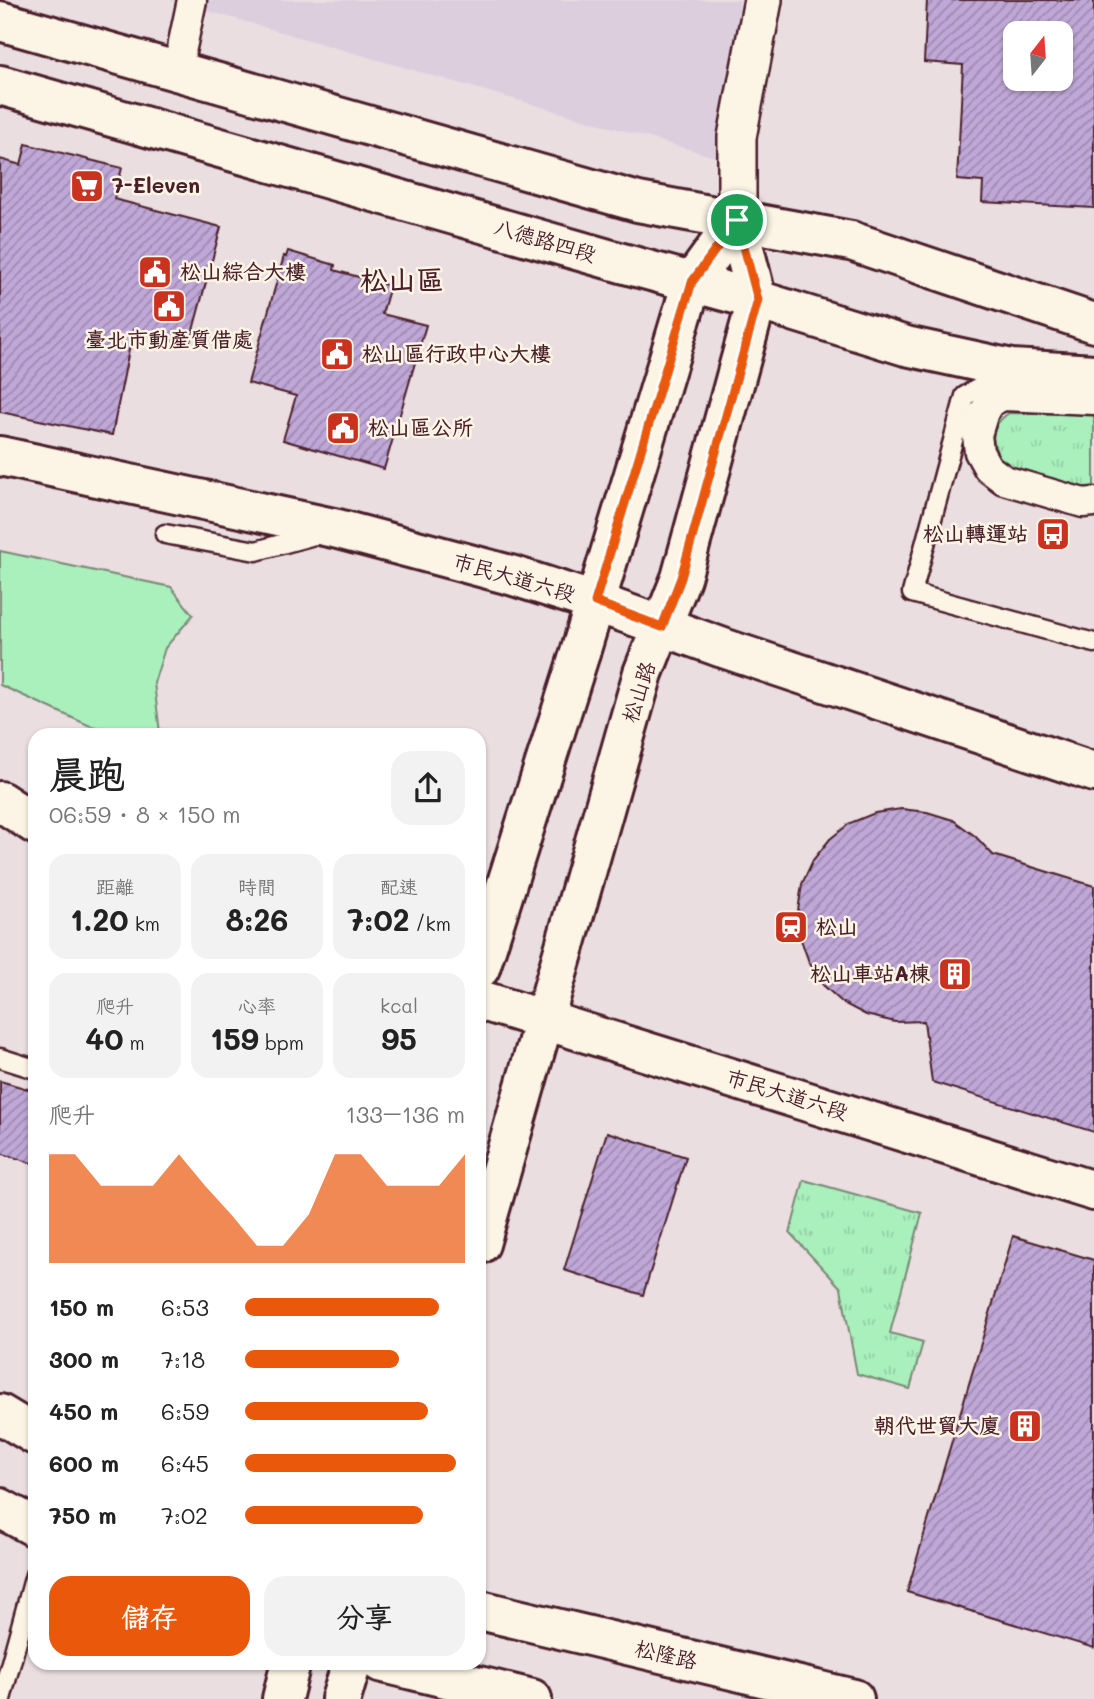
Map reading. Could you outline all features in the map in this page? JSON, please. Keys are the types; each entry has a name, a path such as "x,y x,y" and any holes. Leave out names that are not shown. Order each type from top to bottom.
{"main road":[{"path":"0,21 638,202 850,242 1094,323"},
{"name":"八德路四段","path":"0,85 758,300 906,346 1012,369 1094,374"},
{"path":"486,949 692,282 737,220"},
{"path":"737,220 758,300"},
{"name":"松山路","path":"486,1223 643,673 681,578 758,300"},
{"name":"市民大道六段","path":"0,456 338,529 514,576 1094,772"},
{"path":"0,801 28,819"},
{"name":"市民大道六段","path":"486,1002 1094,1191"},
{"path":"0,1414 28,1431"},
{"path":"0,1508 28,1523"},
{"name":"松隆路","path":"486,1611 854,1699"},
{"path":"282,1699 289,1670"},
{"path":"341,1699 350,1670"},
{"path":"413,1670 532,1699"}],"street":[{"path":"177,71 192,0"},
{"path":"737,220 737,137 763,0"},
{"path":"1094,400 1003,396 990,402 977,435 979,452 988,468 1004,480 1083,503 1094,502"}],"lane":[{"path":"1094,360 1012,369 965,396 912,593 1094,643"},
{"path":"165,534 256,551 338,529"},
{"path":"0,1058 28,1067"},
{"path":"1,1699 28,1601"}],"shaded area":[{"path":"170,0 740,0 722,159"}],"green space":[{"path":"1009,413 1094,414 1094,488 1082,488 1007,468 997,454 993,439 997,425"},
{"path":"0,551 171,587 193,615 165,648 154,683 159,728 99,728 0,685"},
{"path":"804,1180 922,1213 890,1333 923,1342 910,1389 857,1374 841,1288 790,1233"}],"building":[{"path":"927,0 1094,0 1094,208 982,202 983,182 957,180 963,65 924,62"},
{"path":"26,144 122,168 114,199 221,227 189,345 133,330 112,435 0,412 0,159 21,165"},
{"name":"松山區行政中心大樓","path":"288,251 335,265 334,270 390,286 382,314 426,325 384,469 283,440 296,396 248,383 284,256 286,257"},
{"name":"松山車站A棟","path":"901,809 927,812 953,820 975,836 993,855 1094,886 1094,1132 932,1082 924,1021 895,1022 866,1015 843,1003 823,985 809,962 800,937 798,911 802,884 813,860 830,839 850,823 875,813"},
{"path":"0,1081 28,1089 28,1162 0,1153"},
{"path":"607,1132 686,1157 643,1295 564,1270"},
{"name":"朝代世貿大廈","path":"1013,1236 1094,1260 1094,1648 907,1592"}],"place":[{"name":"7-Eleven","path":"87,186"},
{"name":"松山綜合大樓","path":"155,272"},
{"name":"臺北市動產質借處","path":"169,306"},
{"name":"松山區行政中心大樓","path":"337,354"},
{"name":"松山區公所","path":"343,428"},
{"name":"松山轉運站","path":"1053,534"},
{"name":"松山","path":"791,927"},
{"name":"松山車站A棟","path":"955,974"},
{"name":"朝代世貿大廈","path":"1025,1426"}],"district":[{"name":"松山區","path":"402,280"}],"route":[{"path":"737,220 758,300 681,578 662,627 595,602 692,282 737,220"}]}
